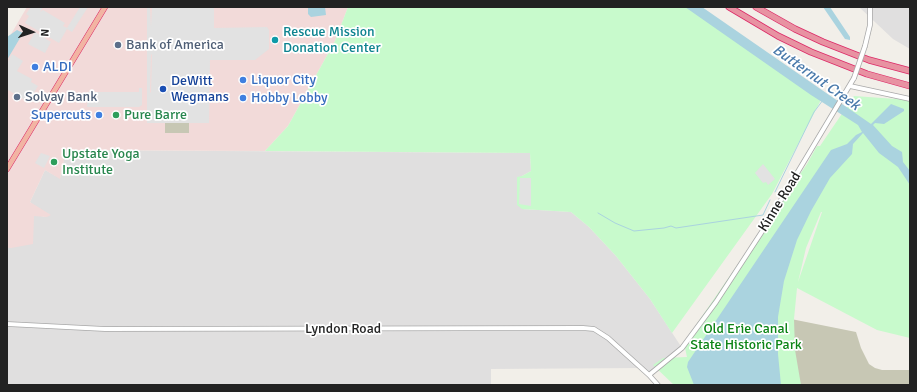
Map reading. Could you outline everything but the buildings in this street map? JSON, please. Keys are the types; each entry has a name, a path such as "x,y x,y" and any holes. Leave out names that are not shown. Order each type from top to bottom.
{"highway":[{"path":"7,169 105,7"},
{"path":"729,7 778,36 811,52 867,74 910,86"},
{"path":"756,7 795,29 830,45 862,58 910,71"}],"street":[{"name":"Kinne Road","path":"649,375 677,353 694,334 763,230 829,121 854,78 865,46 870,25 870,7"},
{"path":"850,86 910,99"},
{"name":"Lyndon Road","path":"7,324 137,330 594,329 603,334 649,375 658,385"}],"shaded area":[{"path":"27,7 348,7 335,41 288,126 265,151 66,150 60,179 45,170 30,202 51,215 47,217 34,216 33,244 7,248 7,41"},
{"path":"31,7 43,7 40,12 43,10 65,23 63,26 67,28 80,7 88,7 72,32 67,29 59,43 25,23 29,16 26,14"},
{"path":"147,7 150,7 151,27 152,7 214,7 214,28 267,27 269,30 269,49 255,60 210,60 209,123 147,123","holes":["151,54 152,55 151,93"]},
{"path":"859,7 910,7 910,49 893,39"},
{"path":"35,32 51,42 45,53 28,44"},
{"path":"12,54 23,61 17,71 32,79 31,82 38,86 33,94 31,92 25,100 8,90 7,91 7,63"},
{"path":"139,88 142,88 142,105 139,107 87,107 88,92 139,92"},
{"path":"165,115 189,115 189,133 165,133"},
{"path":"66,150 530,153 531,171 522,176 522,209 571,212 589,227 616,256 650,299 682,348 649,375 641,368 491,369 491,385 7,385 7,248 11,248 34,215 47,217 30,202 45,170 60,178"},
{"path":"41,153 50,156 44,168 35,163"},
{"path":"763,164 775,179 768,185 766,182 763,183 755,173"},
{"path":"520,178 531,178 531,206 519,204"},
{"path":"786,318 856,332 861,348 869,364 882,370 910,370 910,385 786,385"}],"green space":[{"path":"348,7 695,7 823,96 772,194 672,333 650,299 616,256 589,227 571,212 522,209 517,205 517,177 531,171 530,153 265,151 288,126 335,41"},
{"name":"Old Erie Canal State Historic Park","path":"854,96 910,100 910,338 877,330 797,288 794,319 795,350 801,385 674,385 653,365 663,358 687,357 685,348 696,325 807,164 817,146 820,146","holes":["822,212 798,282 806,248"]}],"water":[{"path":"308,7 325,7 326,15 311,17 308,14"},
{"path":"685,7 702,7 871,124 891,104 904,109 904,111 884,124 875,123 873,125 892,146 902,152 903,162 910,171 910,185 898,167 879,153 863,133 853,144 852,154 830,178 811,211 797,240 784,281 778,317 778,354 781,385 694,385 687,367 688,362 831,150 847,144 856,135 862,132 858,125 811,95"},
{"path":"823,7 830,7 850,37 850,40 845,39"},
{"path":"17,30 23,33 7,60 7,37"}],"waterway":[{"name":"Butternut Creek","path":"775,192 814,112 823,100"},
{"path":"598,213 615,223 634,231 671,226 676,228 763,215 770,200"}],"place":[{"name":"Rescue Mission Donation Center","path":"275,40"},
{"name":"Bank of America","path":"118,45"},
{"name":"ALDI","path":"35,67"},
{"name":"Liquor City","path":"243,80"},
{"name":"DeWitt Wegmans","path":"163,89"},
{"name":"Solvay Bank","path":"17,97"},
{"name":"Hobby Lobby","path":"243,98"},
{"name":"Supercuts","path":"99,115"},
{"name":"Pure Barre","path":"116,115"},
{"name":"Upstate Yoga Institute","path":"54,162"}]}
